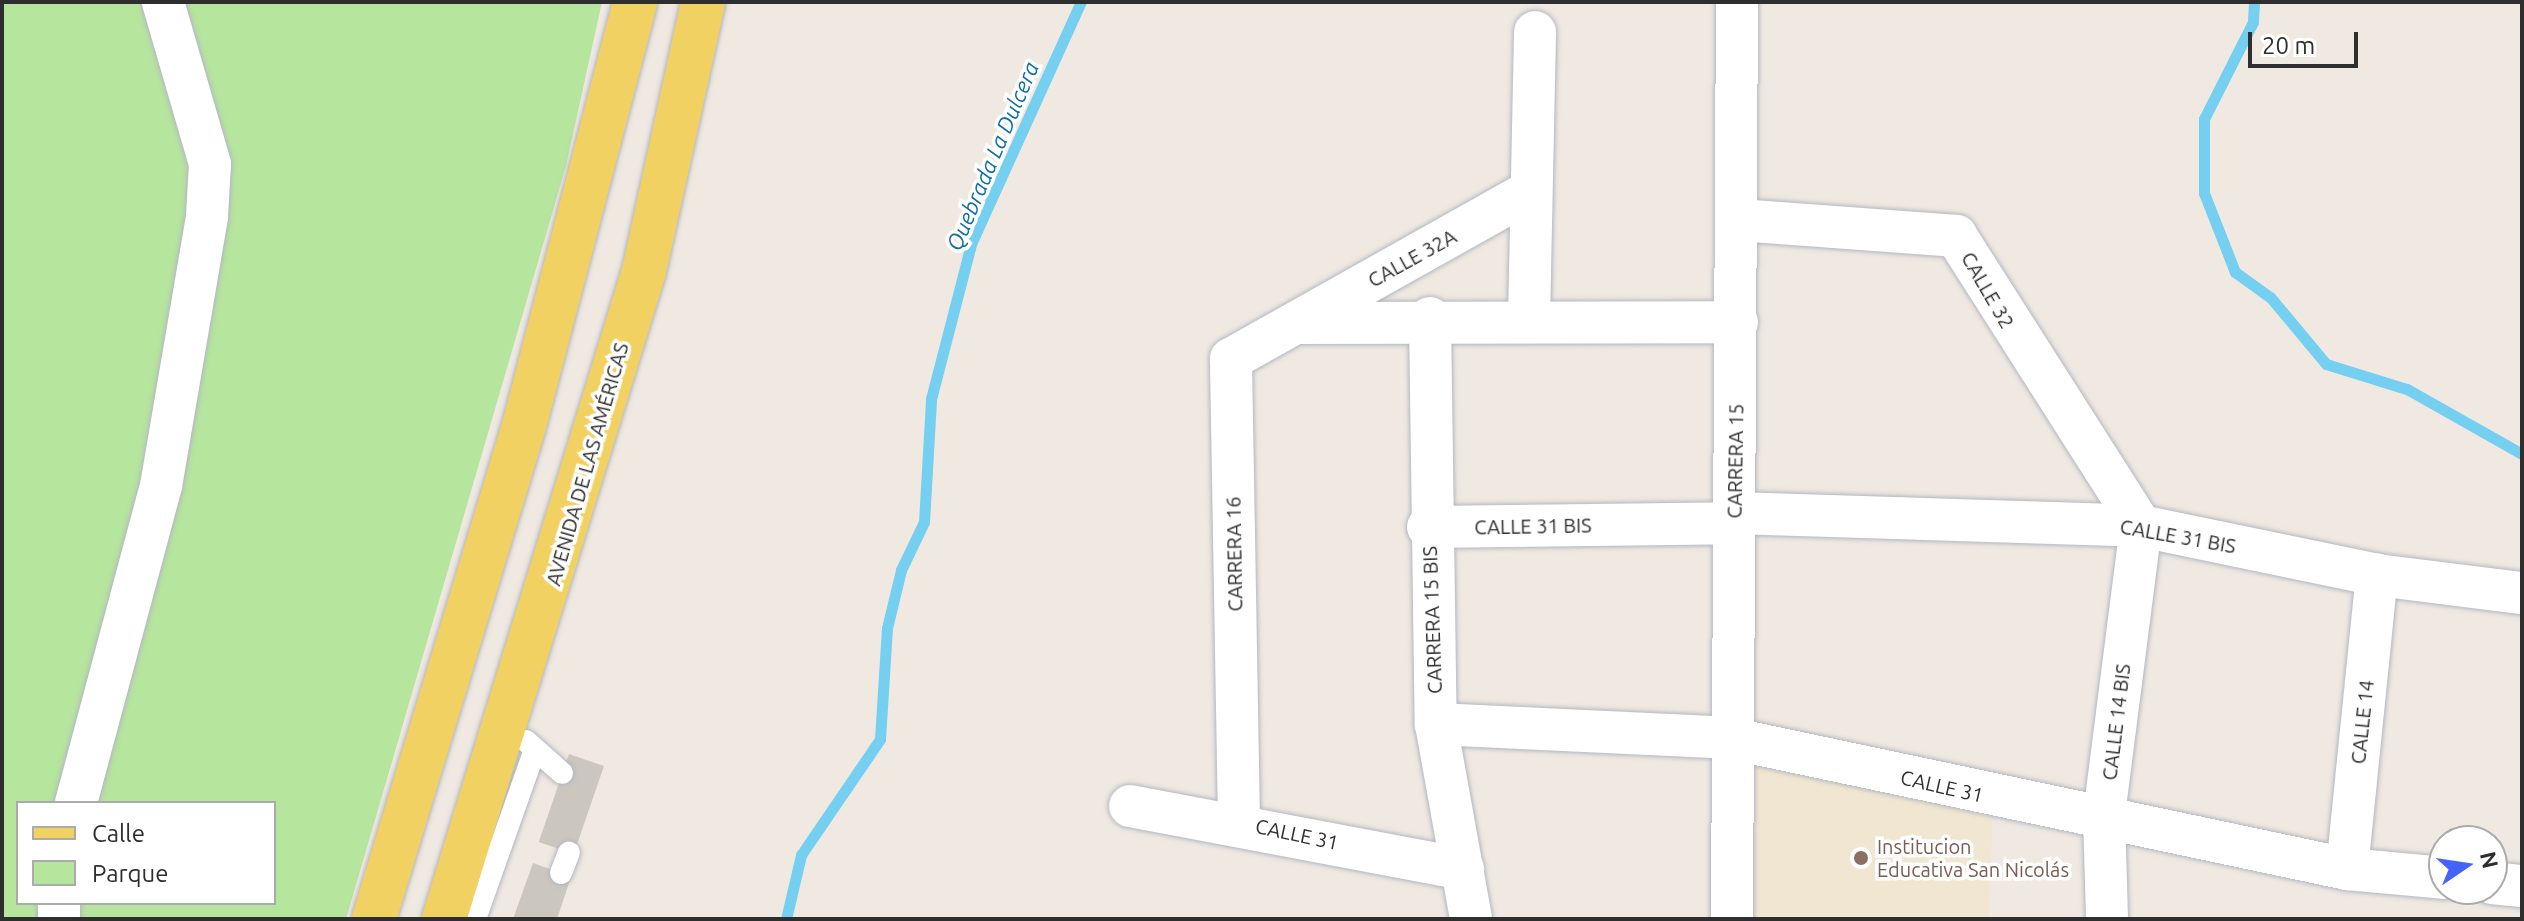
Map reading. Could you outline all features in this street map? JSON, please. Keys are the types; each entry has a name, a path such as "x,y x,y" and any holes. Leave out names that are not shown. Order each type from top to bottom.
{"main road":[{"path":"374,919 524,426 635,2"},
{"name":"AVENIDA DE LAS AMÉRICAS","path":"444,919 522,737 644,271 703,2"}],"street":[{"path":"77,801 161,486 207,216 210,164 163,2"},
{"name":"CARRERA 15","path":"1732,919 1729,738 1739,220 1737,2"},
{"path":"1529,320 1528,192 1535,32"},
{"name":"CALLE 32A","path":"1295,323 1528,192"},
{"name":"CALLE 32","path":"1739,220 1956,236 2141,526"},
{"path":"1295,323 1430,318 1737,322"},
{"name":"CARRERA 15 BIS","path":"1430,318 1428,527 1436,724 1471,919"},
{"name":"CARRERA 16","path":"1239,822 1231,359 1295,323"},
{"name":"CALLE 31 BIS","path":"1428,527 1734,518 2141,526 2377,575 2522,593"},
{"name":"CALLE 14 BIS","path":"2107,919 2104,816 2141,526"},
{"name":"CALLE 14","path":"2347,869 2377,575"},
{"name":"CALLE 31","path":"1436,724 1729,738 2347,869 2428,877"},
{"name":"CALLE 31","path":"1130,806 1239,822 1463,869"}],"lane":[{"path":"475,919 522,737 562,773"}],"shaded area":[{"name":"Institucion Educativa San Nicolás","path":"1729,738 1993,798 1989,919 1732,919"}],"green space":[{"path":"2,2 602,2 566,166 346,919 2,919"}],"building":[{"path":"569,754 604,766 574,854 539,842"},
{"path":"533,863 571,877 557,919 513,919"}],"waterway":[{"name":"Quebrada La Dulcera","path":"786,919 801,855 880,739 887,628 901,570 924,522 931,399 971,244 1081,2"},
{"path":"2254,2 2253,22 2204,119 2204,193 2235,272 2271,298 2326,364 2407,389 2522,454"}],"place":[{"name":"Institucion Educativa San Nicolás","path":"1861,858"}]}
